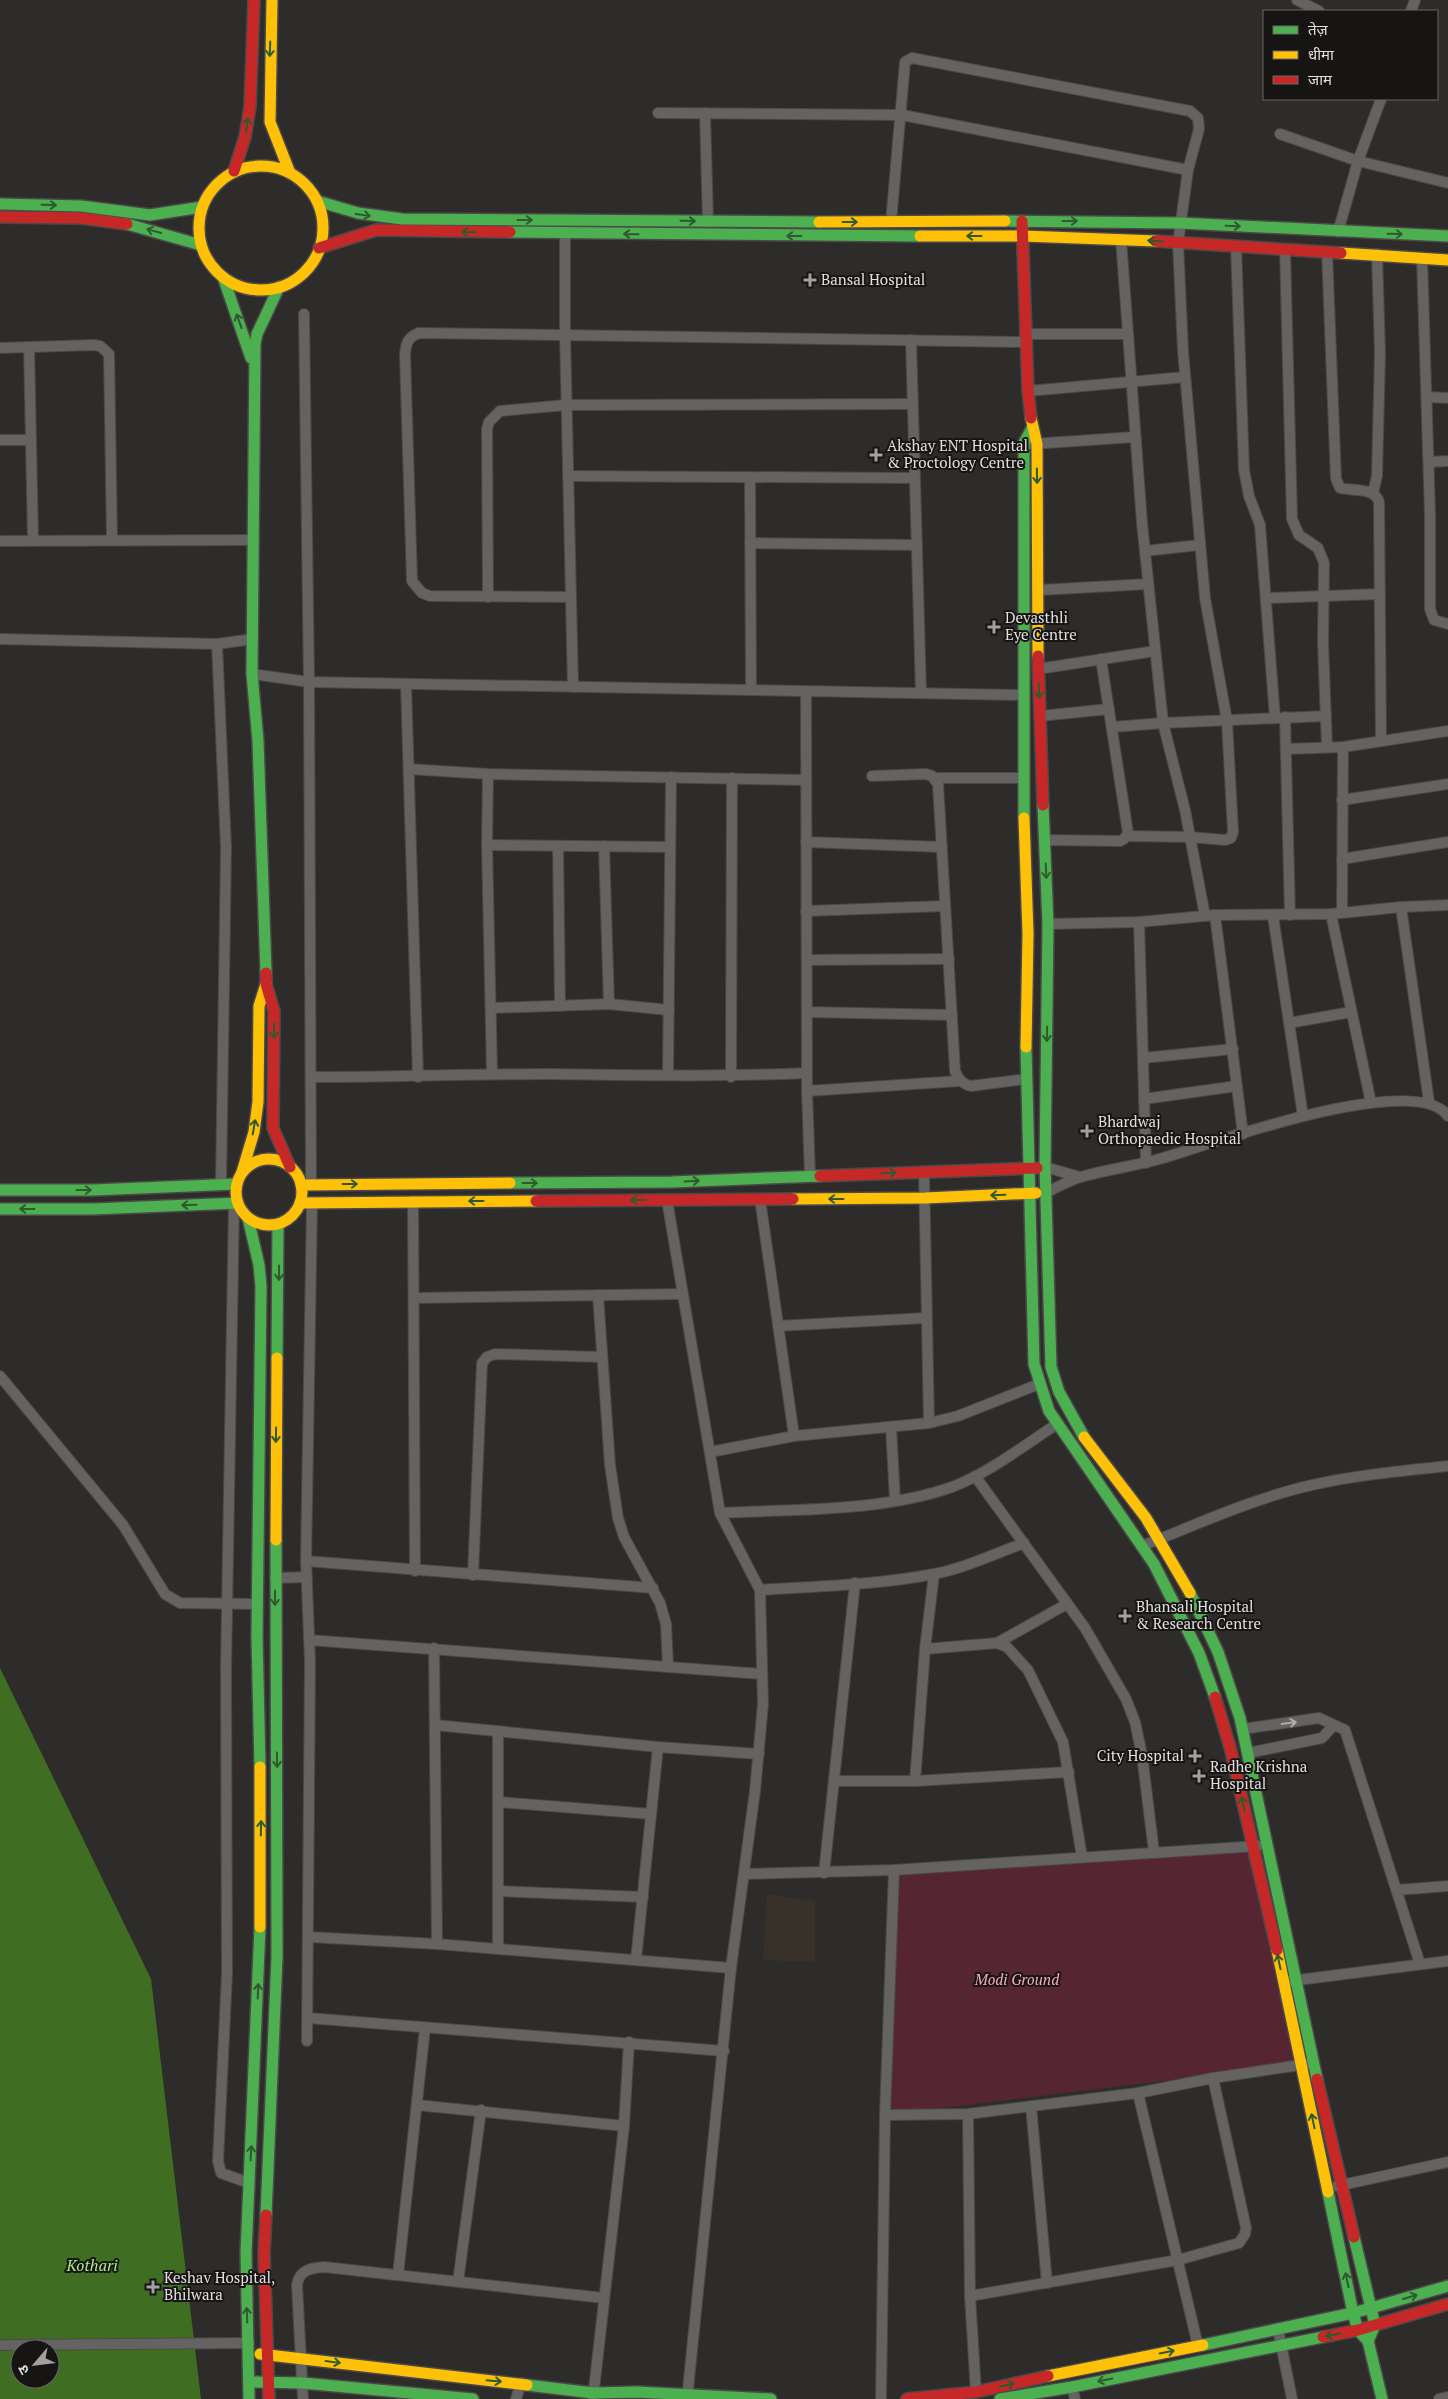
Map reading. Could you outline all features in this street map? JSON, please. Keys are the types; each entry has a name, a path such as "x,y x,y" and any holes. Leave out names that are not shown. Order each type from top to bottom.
{"main road":[{"path":"234,171 245,137 250,107 254,0"},
{"path":"272,0 270,122 290,173"},
{"path":"262,165 290,173 306,185 316,201 322,220 319,248 304,273 279,287 250,289 223,277 210,263 201,245 199,226 202,207 211,190 234,171 262,165"},
{"path":"316,201 361,216 402,219 1180,223 1448,236"},
{"path":"0,204 81,206 150,215 202,207"},
{"path":"0,217 81,218 121,222 201,245"},
{"path":"1022,221 1028,391 1032,428 1037,444 1038,669 1048,924 1045,1167 1049,1347 1056,1386 1080,1432 1160,1539 1214,1644 1243,1730 1266,1845 1375,2325 1368,2341"},
{"path":"319,248 376,230 1022,236 1120,239 1448,260"},
{"path":"223,277 253,366"},
{"path":"279,287 257,334 253,366 252,540 254,639 252,674 258,741 266,984 274,1011 273,1128 277,1141 290,1167 306,1184 672,1182 1045,1167"},
{"path":"1032,428 1024,443 1022,778 1028,934 1026,1079 1034,1364 1049,1411 1142,1546 1200,1653 1230,1748 1253,1847 1284,1983 1353,2313 1358,2330 1368,2341 1382,2399"},
{"path":"249,2399 246,2253 260,1956 261,1822 257,1604 261,1286 255,1246 248,1218 236,1203 239,1179 254,1132 258,1102 259,1006 266,984"},
{"path":"0,1190 93,1190 220,1184 239,1179 253,1164 264,1160 276,1160 290,1167"},
{"path":"248,1218 262,1225 278,1224 292,1217 300,1203 306,1184"},
{"path":"300,1203 925,1198 1047,1192"},
{"path":"0,1209 93,1209 236,1203"},
{"path":"269,2399 264,2253 277,1957 278,1822 275,1578 278,1224"},
{"path":"259,1374 277,1375"},
{"path":"907,2399 976,2392 1073,2370 1198,2346 1353,2313 1448,2286"},
{"path":"1000,2399 1072,2387 1358,2330 1448,2304"},
{"path":"249,2348 268,2355 430,2376 521,2383 593,2396 636,2392 687,2398 771,2399"},
{"path":"249,2382 303,2383 429,2397 473,2399"}],"street":[{"path":"1297,0 1317,10"},
{"path":"891,222 902,116 903,71 905,62 916,58 1190,111 1196,115 1200,123 1188,170 1178,243 1185,377 1199,544 1205,598 1227,721 1232,837 1225,840 1190,837 1127,836 1120,841 1045,840"},
{"path":"1338,232 1358,161 1381,100"},
{"path":"658,113 902,116 1188,170"},
{"path":"705,113 708,222"},
{"path":"1280,134 1358,161 1448,182"},
{"path":"565,233 566,405 573,687"},
{"path":"1120,239 1145,551 1163,723 1190,837 1205,916"},
{"path":"1236,246 1244,470 1249,496 1260,525 1266,598 1280,718 1286,749 1290,915"},
{"path":"1285,250 1292,518 1299,535 1318,548 1322,554 1327,747"},
{"path":"1327,252 1336,479 1340,488 1373,493 1378,497 1379,502 1381,741"},
{"path":"1373,493 1377,476 1380,354 1377,254"},
{"path":"1422,258 1431,612 1438,622 1448,624"},
{"path":"304,314 311,1077 306,1184"},
{"path":"571,597 430,596 422,593 412,581 405,354 407,342 413,335 419,333 565,334 911,340 1128,334"},
{"path":"911,340 921,693"},
{"path":"0,348 94,345 100,346 109,354 112,540"},
{"path":"29,347 33,539"},
{"path":"1028,391 1185,377"},
{"path":"1427,397 1448,398"},
{"path":"488,597 489,422 500,411 566,405 912,404"},
{"path":"1024,443 1037,444 1136,437"},
{"path":"0,440 31,440"},
{"path":"1428,462 1448,461"},
{"path":"568,476 915,478"},
{"path":"750,477 751,690"},
{"path":"0,541 33,539 252,540"},
{"path":"750,543 917,545"},
{"path":"1145,551 1199,544"},
{"path":"1039,590 1148,584"},
{"path":"1266,598 1380,594"},
{"path":"0,639 217,644 254,639"},
{"path":"217,644 226,848 220,1184"},
{"path":"1038,669 1155,651"},
{"path":"1101,659 1128,826 1127,836"},
{"path":"252,674 308,682 1023,695"},
{"path":"406,684 418,1077"},
{"path":"806,691 807,1091 810,1176"},
{"path":"1040,716 1109,709"},
{"path":"1112,727 1326,716"},
{"path":"1286,749 1343,747 1448,731"},
{"path":"1342,913 1343,747"},
{"path":"409,769 488,774 806,780"},
{"path":"488,774 487,845 492,1074"},
{"path":"872,776 926,774 934,778 1022,778"},
{"path":"668,1075 671,777"},
{"path":"731,1077 732,778"},
{"path":"934,778 938,787 956,1071 960,1081"},
{"path":"1342,800 1448,784"},
{"path":"806,842 942,847"},
{"path":"1342,859 1448,842"},
{"path":"487,845 670,847"},
{"path":"558,846 560,1006"},
{"path":"604,846 609,1004"},
{"path":"1048,924 1139,922 1216,915 1331,914 1402,906 1448,904"},
{"path":"806,911 945,906"},
{"path":"1402,906 1429,1102"},
{"path":"1331,914 1371,1103"},
{"path":"1216,915 1243,1134"},
{"path":"1273,916 1303,1116"},
{"path":"1139,922 1146,1163"},
{"path":"807,960 949,960"},
{"path":"491,1008 609,1004 669,1010"},
{"path":"807,1012 952,1015"},
{"path":"1289,1023 1351,1012"},
{"path":"1143,1058 1233,1049"},
{"path":"311,1077 418,1077 492,1074 731,1077 807,1073"},
{"path":"807,1091 960,1081 971,1086 1026,1079"},
{"path":"1144,1099 1237,1086"},
{"path":"1047,1192 1080,1177 1146,1163 1303,1116 1371,1103 1395,1100 1429,1102 1439,1107 1448,1116"},
{"path":"1045,1167 1080,1177"},
{"path":"924,1172 929,1423"},
{"path":"760,1199 794,1436"},
{"path":"668,1200 720,1513 760,1590 763,1704 745,1874 731,1968 687,2398"},
{"path":"413,1201 415,1571"},
{"path":"307,2041 309,1640 306,1562 312,1202"},
{"path":"236,1203 227,1605 227,1973 218,2161 221,2173 249,2183"},
{"path":"414,1298 683,1294"},
{"path":"598,1295 610,1465 618,1518 624,1537 660,1603 666,1624 668,1667"},
{"path":"778,1326 926,1318"},
{"path":"472,1575 482,1363 487,1357 494,1354 602,1357"},
{"path":"0,1376 112,1512 165,1594 172,1600 180,1603 257,1604"},
{"path":"710,1452 794,1436 929,1423 958,1416 1039,1384"},
{"path":"720,1513 861,1505 927,1494 953,1486 975,1476 1057,1424"},
{"path":"891,1427 895,1500"},
{"path":"1142,1546 1274,1495 1312,1485 1364,1475 1448,1466"},
{"path":"975,1476 1085,1628 1117,1682 1135,1722 1142,1755 1154,1852"},
{"path":"760,1590 855,1583 934,1574 964,1566 1024,1543"},
{"path":"306,1562 653,1588"},
{"path":"916,1781 925,1649 934,1574"},
{"path":"275,1578 307,1577"},
{"path":"824,1873 855,1583"},
{"path":"925,1649 997,1643 1067,1604"},
{"path":"309,1640 762,1674"},
{"path":"997,1643 1007,1647 1028,1670 1056,1724 1063,1742 1070,1772 1082,1857"},
{"path":"434,1648 437,1944"},
{"path":"1243,1730 1319,1718 1333,1726 1341,1727 1348,1735 1420,1964"},
{"path":"435,1725 658,1747 759,1754"},
{"path":"1248,1753 1322,1738 1333,1726"},
{"path":"498,1732 498,1949"},
{"path":"636,1960 658,1747"},
{"path":"834,1781 916,1781 1070,1772"},
{"path":"498,1802 651,1814"},
{"path":"745,1874 894,1870 1266,1845"},
{"path":"881,2399 885,2115 894,1870"},
{"path":"1397,1890 1448,1886"},
{"path":"498,1891 643,1897"},
{"path":"309,1937 437,1944 731,1968"},
{"path":"1284,1983 1448,1961"},
{"path":"308,2018 724,2051"},
{"path":"398,2275 425,2028"},
{"path":"593,2396 624,2126 629,2042"},
{"path":"885,2115 968,2114 1138,2093 1213,2078 1315,2063"},
{"path":"970,2296 1178,2260 1234,2245 1242,2239 1246,2228 1213,2078"},
{"path":"1138,2093 1198,2346"},
{"path":"416,2105 481,2110 624,2126"},
{"path":"1031,2106 1047,2283"},
{"path":"458,2282 481,2110"},
{"path":"968,2114 970,2296 976,2392"},
{"path":"1327,2188 1448,2162"},
{"path":"303,2399 297,2285 301,2274 310,2269 324,2267 604,2298"},
{"path":"1278,2329 1292,2399"},
{"path":"0,2346 249,2348"},
{"path":"516,2399 521,2383"},
{"path":"1072,2387 1075,2399"},
{"path":"1439,2399 1448,2397"}],"shaded area":[{"path":"767,1894 815,1901 815,1962 763,1960"}],"green space":[{"name":"Modi Ground","path":"1247,1847 1301,2064 885,2115 894,1870"}],"water":[{"name":"Kothari","path":"0,1668 151,1979 201,2399 0,2399"}],"traffic: fast":[{"path":"317,201 358,213 402,219 819,222"},
{"path":"0,204 81,206 150,215 202,207"},
{"path":"1005,221 1180,223 1448,236"},
{"path":"127,224 201,245"},
{"path":"510,232 920,236"},
{"path":"223,277 251,358"},
{"path":"266,973 258,741 252,674 255,344 257,334 279,287"},
{"path":"1024,818 1024,443 1032,428"},
{"path":"1043,805 1048,924 1045,1167 1051,1367 1059,1392 1084,1437"},
{"path":"1026,1047 1034,1364 1049,1411 1154,1564 1199,1653 1215,1697"},
{"path":"510,1183 672,1182 820,1176"},
{"path":"0,1190 93,1190 237,1184"},
{"path":"0,1209 93,1209 238,1203"},
{"path":"248,1218 259,1265 261,1286 257,1637 260,1767"},
{"path":"277,1358 278,1224"},
{"path":"266,2215 277,1957 276,1540"},
{"path":"1190,1593 1218,1652 1240,1718 1317,2079"},
{"path":"249,2399 246,2253 260,1927"},
{"path":"1328,2192 1353,2313 1358,2330 1368,2341 1382,2399"},
{"path":"1354,2237 1375,2325 1368,2341"},
{"path":"1203,2345 1353,2313 1448,2286"},
{"path":"1000,2399 1072,2387 1323,2337"},
{"path":"249,2382 303,2383 473,2399"},
{"path":"527,2385 593,2393 637,2392 771,2399"}],"traffic: slow":[{"path":"272,0 270,122 290,173"},
{"path":"261,166 285,171 305,184 318,204 323,228 318,252 305,272 285,285 261,290 237,285 217,272 204,252 199,228 204,204 217,184 237,171 261,166"},
{"path":"819,222 1005,221"},
{"path":"920,236 1023,236 1156,241"},
{"path":"1341,253 1448,260"},
{"path":"1031,418 1037,444 1038,656"},
{"path":"1024,818 1028,934 1026,1047"},
{"path":"242,1172 254,1132 258,1102 259,1006 266,984"},
{"path":"269,1159 282,1162 292,1169 299,1179 302,1192 299,1205 292,1215 282,1222 269,1225 256,1222 246,1215 239,1205 236,1192 239,1179 246,1169 256,1162 269,1159"},
{"path":"301,1185 510,1183"},
{"path":"793,1199 925,1198 1036,1193"},
{"path":"300,1203 536,1201"},
{"path":"276,1540 277,1358"},
{"path":"1084,1437 1146,1518 1190,1593"},
{"path":"260,1767 260,1927"},
{"path":"1277,1950 1328,2192"},
{"path":"1048,2376 1203,2345"},
{"path":"260,2354 527,2385"}],"traffic: jam":[{"path":"234,171 245,137 250,107 254,0"},
{"path":"0,217 81,218 127,224"},
{"path":"1022,221 1028,391 1031,418"},
{"path":"319,248 376,230 510,232"},
{"path":"1156,241 1341,253"},
{"path":"1038,656 1043,805"},
{"path":"266,973 266,984 274,1011 273,1128 290,1167"},
{"path":"820,1176 1037,1168"},
{"path":"536,1201 793,1199"},
{"path":"1215,1697 1230,1747 1277,1950"},
{"path":"1317,2079 1354,2237"},
{"path":"266,2215 264,2253 269,2399"},
{"path":"1323,2337 1358,2330 1448,2304"},
{"path":"907,2399 976,2392 1048,2376"}],"place":[{"name":"Bansal Hospital","path":"810,280"},
{"name":"Akshay ENT Hospital & Proctology Centre","path":"876,455"},
{"name":"Devasthli Eye Centre","path":"994,627"},
{"name":"Bhardwaj Orthopaedic Hospital","path":"1087,1131"},
{"name":"Bhansali Hospital & Research Centre","path":"1125,1616"},
{"name":"City Hospital","path":"1195,1756"},
{"name":"Radhe Krishna Hospital","path":"1199,1776"},
{"name":"Keshav Hospital, Bhilwara","path":"153,2287"}]}
